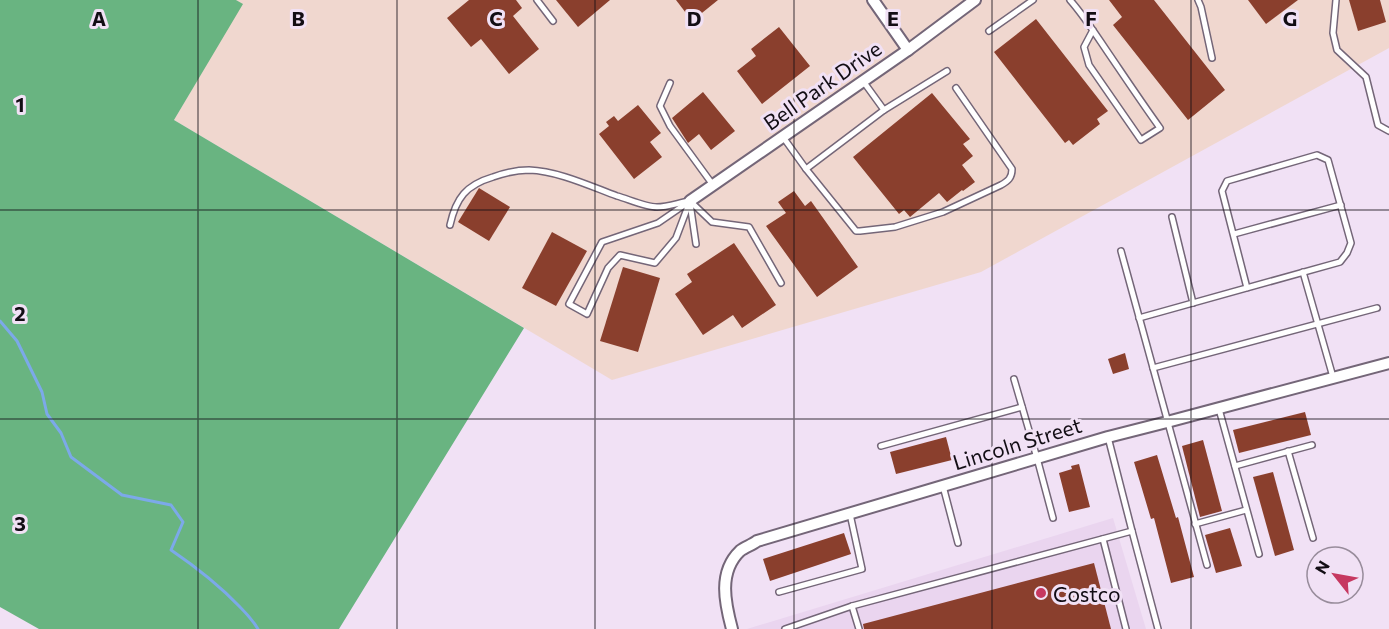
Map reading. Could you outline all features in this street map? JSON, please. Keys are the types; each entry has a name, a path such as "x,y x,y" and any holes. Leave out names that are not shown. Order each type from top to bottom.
{"street":[{"path":"873,0 908,50"},
{"name":"Bell Park Drive","path":"690,201 908,50 975,0"},
{"name":"Lincoln Street","path":"732,629 724,584 731,565 740,552 757,542 1108,437 1389,363"}],"lane":[{"path":"537,0 553,21"},
{"path":"989,31 1033,0"},
{"path":"1070,0 1093,30 1160,128 1141,140 1089,65 1084,48 1093,30"},
{"path":"1197,0 1201,7 1212,58"},
{"path":"1336,0 1333,33 1337,50 1366,77 1378,125 1389,131"},
{"path":"806,170 884,110 947,71"},
{"path":"863,81 884,110"},
{"path":"670,83 660,106 670,126 713,185"},
{"path":"783,137 806,170 856,231 895,227 944,213 1001,185 1012,175 1012,169 956,88"},
{"path":"1139,318 1247,288 1303,272 1340,262 1351,243 1328,160 1317,155 1227,181 1222,191 1247,288"},
{"path":"450,225 460,197 471,186 503,173 528,170 554,174 656,207 690,201"},
{"path":"690,201 676,238 655,263 620,255 608,268 587,314 569,304 602,242 658,223 690,201"},
{"path":"690,201 696,244"},
{"path":"690,201 712,222 749,226 781,283"},
{"path":"1234,234 1341,205"},
{"path":"1172,217 1193,303"},
{"path":"1121,251 1207,565"},
{"path":"1303,272 1333,378"},
{"path":"1153,368 1377,308"},
{"path":"1014,379 1053,518"},
{"path":"880,446 1022,407"},
{"path":"1219,409 1259,554"},
{"path":"1108,437 1158,629"},
{"path":"1235,466 1312,445"},
{"path":"1288,451 1313,538"},
{"path":"943,486 958,543"},
{"path":"1195,524 1246,510"},
{"path":"779,592 862,569 849,514"},
{"path":"785,629 852,606 1132,531"},
{"path":"1103,539 1126,629"},
{"path":"852,606 859,629"}],"shaded area":[{"path":"236,0 1389,0 1389,48 981,272 612,380 174,120 242,4"},
{"path":"1113,518 1146,629 747,629"}],"green space":[{"path":"0,0 236,0 243,4 174,120 524,328 339,629 39,629 0,607"}],"building":[{"path":"469,0 516,0 522,8 513,16 539,49 509,74 481,39 471,47 447,18"},
{"path":"556,0 610,0 578,27"},
{"path":"676,0 718,0 692,21"},
{"path":"1109,0 1154,0 1225,90 1188,120 1113,25 1122,17"},
{"path":"1248,0 1298,0 1266,24"},
{"path":"1349,0 1380,0 1386,22 1358,31"},
{"path":"1036,19 1108,111 1097,119 1100,124 1073,145 1069,140 1065,143 994,52"},
{"path":"779,27 810,66 762,104 737,71 756,56 751,49"},
{"path":"703,92 735,131 711,150 699,134 688,143 672,118"},
{"path":"932,93 970,139 963,144 973,156 962,165 975,182 947,202 939,193 910,217 904,210 899,214 853,157"},
{"path":"638,105 661,133 650,142 662,157 634,179 599,134 609,126 606,122 614,116 618,121"},
{"path":"479,188 510,207 489,241 458,222"},
{"path":"794,191 805,206 811,201 858,267 817,297 766,226 786,213 778,202"},
{"path":"552,232 587,251 556,306 522,288"},
{"path":"734,243 776,305 742,328 733,315 703,335 675,294 692,282 687,274"},
{"path":"623,267 660,278 638,352 600,341"},
{"path":"1125,353 1129,369 1113,374 1108,359"},
{"path":"1305,412 1311,435 1239,453 1233,430"},
{"path":"946,437 952,460 896,474 890,452"},
{"path":"1203,440 1222,511 1200,517 1182,446"},
{"path":"1157,455 1176,518 1178,517 1194,577 1171,583 1154,518 1151,519 1134,462"},
{"path":"1079,464 1090,507 1069,512 1059,473"},
{"path":"1273,472 1294,550 1275,556 1253,477"},
{"path":"1230,528 1242,566 1216,573 1205,535"},
{"path":"844,533 851,554 770,581 763,559"},
{"name":"Costco","path":"1094,563 1111,629 864,629 863,624"}],"waterway":[{"path":"0,321 17,341 42,392 47,414 61,433 71,457 122,495 171,505 183,522 171,550 224,591 258,629"}],"place":[{"name":"Costco","path":"1041,593"}]}
